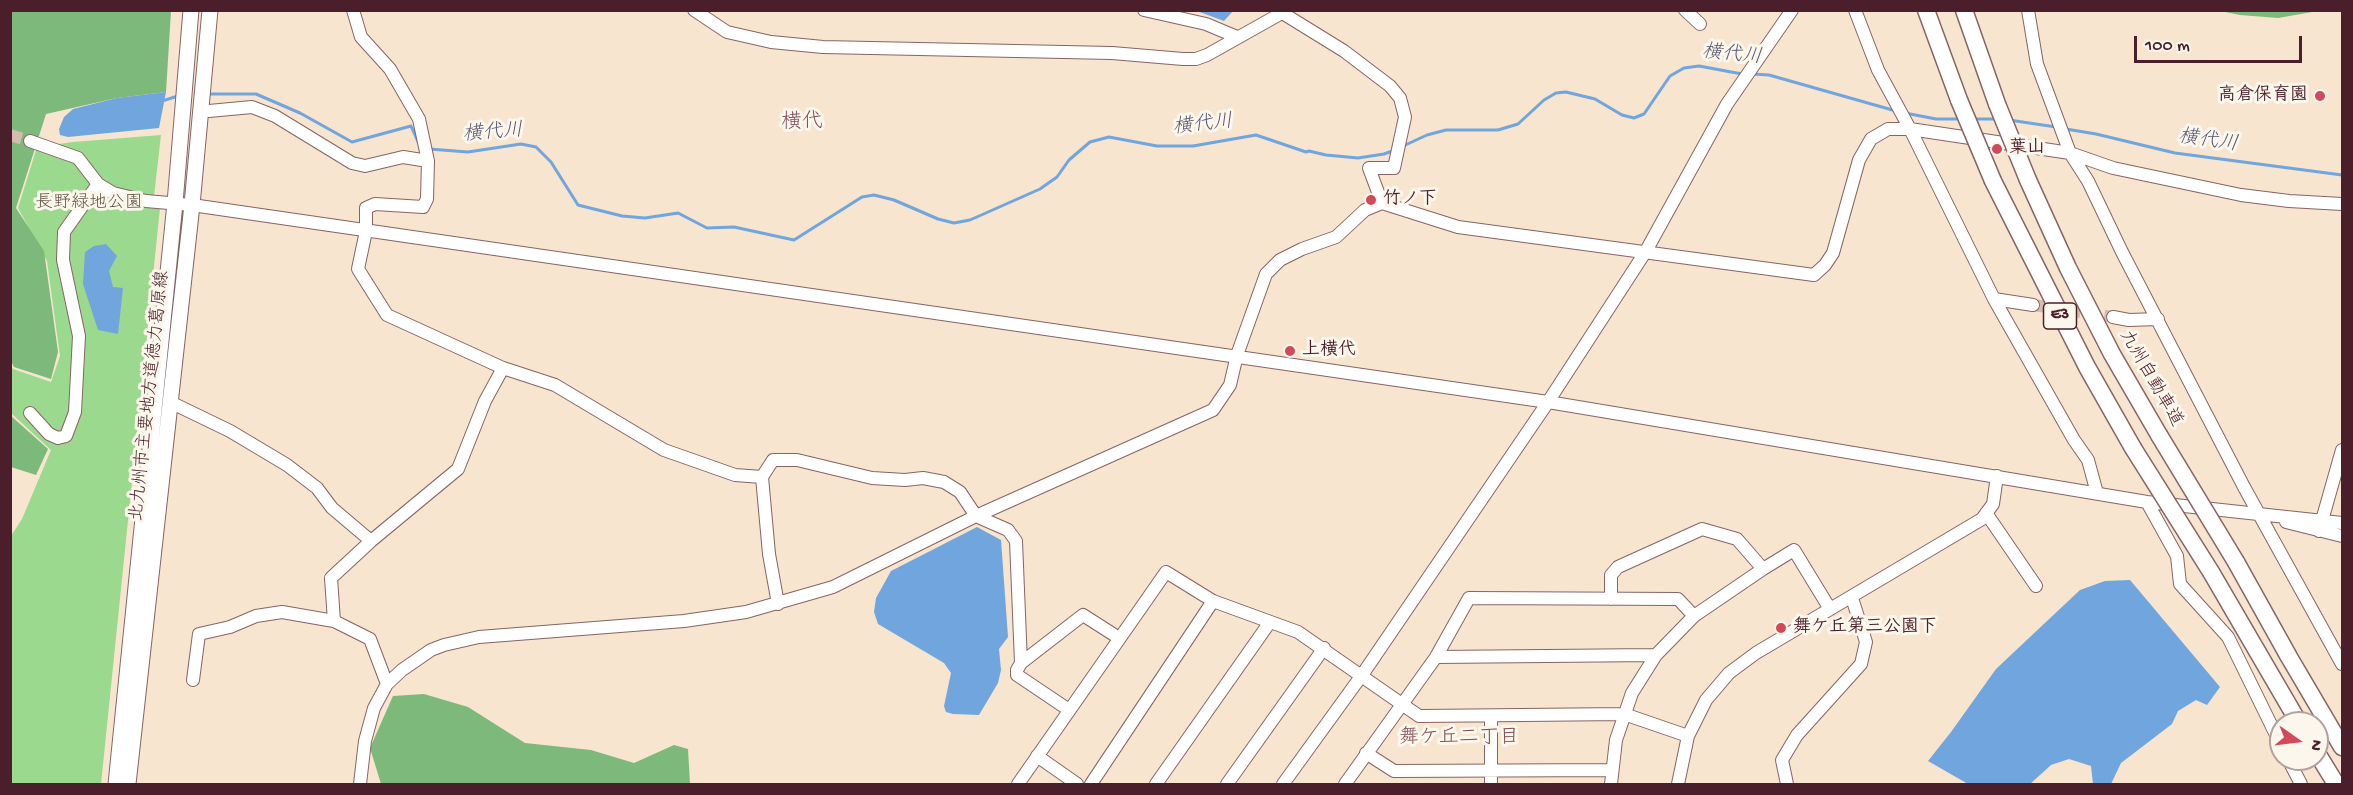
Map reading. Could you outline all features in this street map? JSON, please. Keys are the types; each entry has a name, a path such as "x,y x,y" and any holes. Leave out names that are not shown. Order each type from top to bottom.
{"highway":[{"name":"E3","path":"1926,10 1959,100 1993,181 2087,368 2292,711"},
{"name":"九州自動車道","path":"1964,10 1997,104 2028,180 2068,268 2102,335 2343,747"},
{"path":"2328,771 2336,784"}],"main road":[{"name":"北九州市主要地方道徳力葛原線","path":"116,784 175,203 191,10"},
{"name":"北九州市主要地方道徳力葛原線","path":"128,784 192,205 210,10"}],"street":[{"path":"353,10 361,38 390,69 419,119 428,161 427,199 423,207 375,204 366,208 366,231 358,269 387,315 502,368 555,385 664,450 735,475 762,477"},
{"path":"694,10 727,32 771,42 823,47 1112,53 1196,59 1280,14 1284,15 1344,51 1390,86 1400,98 1405,117 1394,168 1369,168 1382,203"},
{"path":"1144,10 1206,24 1237,37"},
{"path":"1685,10 1700,24"},
{"path":"1284,784 1362,675 1548,402 1646,251 1727,104 1791,10"},
{"path":"1855,10 1878,70 1910,129 1994,299 2074,440 2088,460 2097,493"},
{"path":"2028,10 2037,64 2070,153 2088,180 2244,487 2343,664"},
{"path":"209,111 252,107 275,116 352,163 364,166 403,158 428,161"},
{"path":"360,784 368,725 374,708 387,684 402,670 431,650 479,637 684,621 747,612 778,604 833,587 900,556 976,516 1214,410 1230,385 1237,355 1266,274 1280,260 1302,249 1336,237 1365,210 1382,203 1458,227 1814,275 1825,266 1833,253 1859,160 1871,139 1888,129 1910,129 2070,153 2114,168 2241,195 2343,204"},
{"path":"30,141 78,158 98,184 113,194 146,201 192,205 1237,355 1548,402 2147,502 2261,515 2320,525 2343,523"},
{"path":"30,413 49,434 58,438 66,436 75,412 79,336 63,260 64,232 98,184"},
{"path":"1994,299 2033,305"},
{"path":"2113,317 2129,320 2157,319"},
{"path":"334,621 331,578 371,541 458,469 484,401 502,368"},
{"path":"170,402 230,431 287,465 316,488 332,508 371,541"},
{"path":"2320,525 2343,450"},
{"path":"778,604 769,554 762,477 774,460 797,460 872,477 904,480 935,479 960,492 976,516 1008,530 1017,541 1021,663"},
{"path":"1678,784 1688,736 1706,700 1729,673 1756,653 1982,519 1993,504 1997,476"},
{"path":"2147,502 2176,556 2180,584 2228,637 2269,721"},
{"path":"1986,513 2036,586"},
{"path":"2320,525 2343,536"},
{"path":"1611,599 1611,575 1618,567 1702,529 1737,539 1763,569"},
{"path":"1611,784 1616,740 1635,688 1656,655 1694,616 1794,550 1830,609"},
{"path":"1018,784 1166,572 1213,601 1299,632 1419,716 1624,714 1688,736"},
{"path":"1345,784 1436,657 1469,598 1678,599 1694,616"},
{"path":"1787,784 1782,760 1797,735 1861,664 1866,642 1852,598"},
{"path":"1091,784 1213,601"},
{"path":"192,680 199,634 230,627 256,616 282,612 334,621 370,639 387,684"},
{"path":"1069,710 1017,675 1021,663 1083,615 1119,638"},
{"path":"1156,784 1270,622"},
{"path":"1227,784 1324,648"},
{"path":"1436,657 1656,655"},
{"path":"1491,716 1491,784"},
{"path":"1366,753 1394,771 1612,770"},
{"path":"1036,756 1077,784"}],"green space":[{"path":"11,11 171,11 166,92 117,98 46,114 16,208 44,251 58,352 51,379 14,367 11,361"},
{"path":"2220,11 2318,11 2278,18"},
{"name":"長野緑地公園","path":"161,135 153,205 160,208 101,784 11,784 11,536 22,519 51,450 11,413 10,365 13,369 51,382 60,356 47,261 18,208 37,147"},
{"path":"10,415 48,449 36,475 11,467"},
{"path":"424,694 468,707 525,743 591,750 634,763 674,745 688,749 690,784 381,784 370,748 393,696"}],"water":[{"path":"1197,11 1233,11 1224,21"},
{"path":"166,92 159,128 68,137 60,135 59,129 64,117 73,109 117,98"},
{"path":"106,244 117,256 109,271 113,287 123,288 118,334 98,330 83,284 85,252 94,246"},
{"path":"977,527 1001,540 1008,637 999,649 1001,670 998,683 979,715 953,714 946,712 944,706 951,673 944,663 878,624 874,612 876,598 891,571"},
{"path":"2130,580 2220,687 2207,705 2196,700 2178,711 2172,724 2121,763 2111,784 2093,784 2091,766 2069,759 2051,765 2030,784 1968,784 1928,761 1996,669 2080,590 2105,581"}],"waterway":[{"name":"横代川","path":"1401,147 1427,135 1446,130 1498,130 1518,124 1544,100 1556,93 1566,92 1595,99 1622,115 1634,118 1644,114 1670,76 1684,68 1699,66 1742,74"},
{"name":"横代川","path":"1752,74 1769,75 1896,111"},
{"name":"横代川","path":"209,94 256,94 300,113 352,142 411,126 419,144"},
{"name":"横代川","path":"162,101 178,96"},
{"name":"横代川","path":"1905,113 1936,119 1961,119"},
{"name":"横代川","path":"1974,119 1997,119"},
{"name":"横代川","path":"2009,120 2056,127"},
{"name":"横代川","path":"2066,129 2175,153 2342,175"},
{"name":"横代川","path":"429,149 468,152 521,144 536,147 551,162 578,205 622,216 645,218 678,213 707,228 734,227 794,240 862,197 874,195 894,200 938,219 954,223 970,220 1040,189 1057,177 1069,160 1090,142 1109,137 1157,146 1193,146 1256,135 1306,152 1358,158 1395,150"}],"tunnel":[{"path":"10,135 30,141"},
{"path":"2033,305 2113,317"}],"place":[{"name":"高倉保育園","path":"2320,96"},
{"name":"葉山","path":"1997,149"},
{"name":"竹ノ下","path":"1371,200"},
{"name":"上横代","path":"1290,351"},
{"name":"舞ケ丘第三公園下","path":"1781,628"}],"district":[{"name":"横代","path":"802,124"},
{"name":"舞ケ丘二丁目","path":"1459,739"}]}
